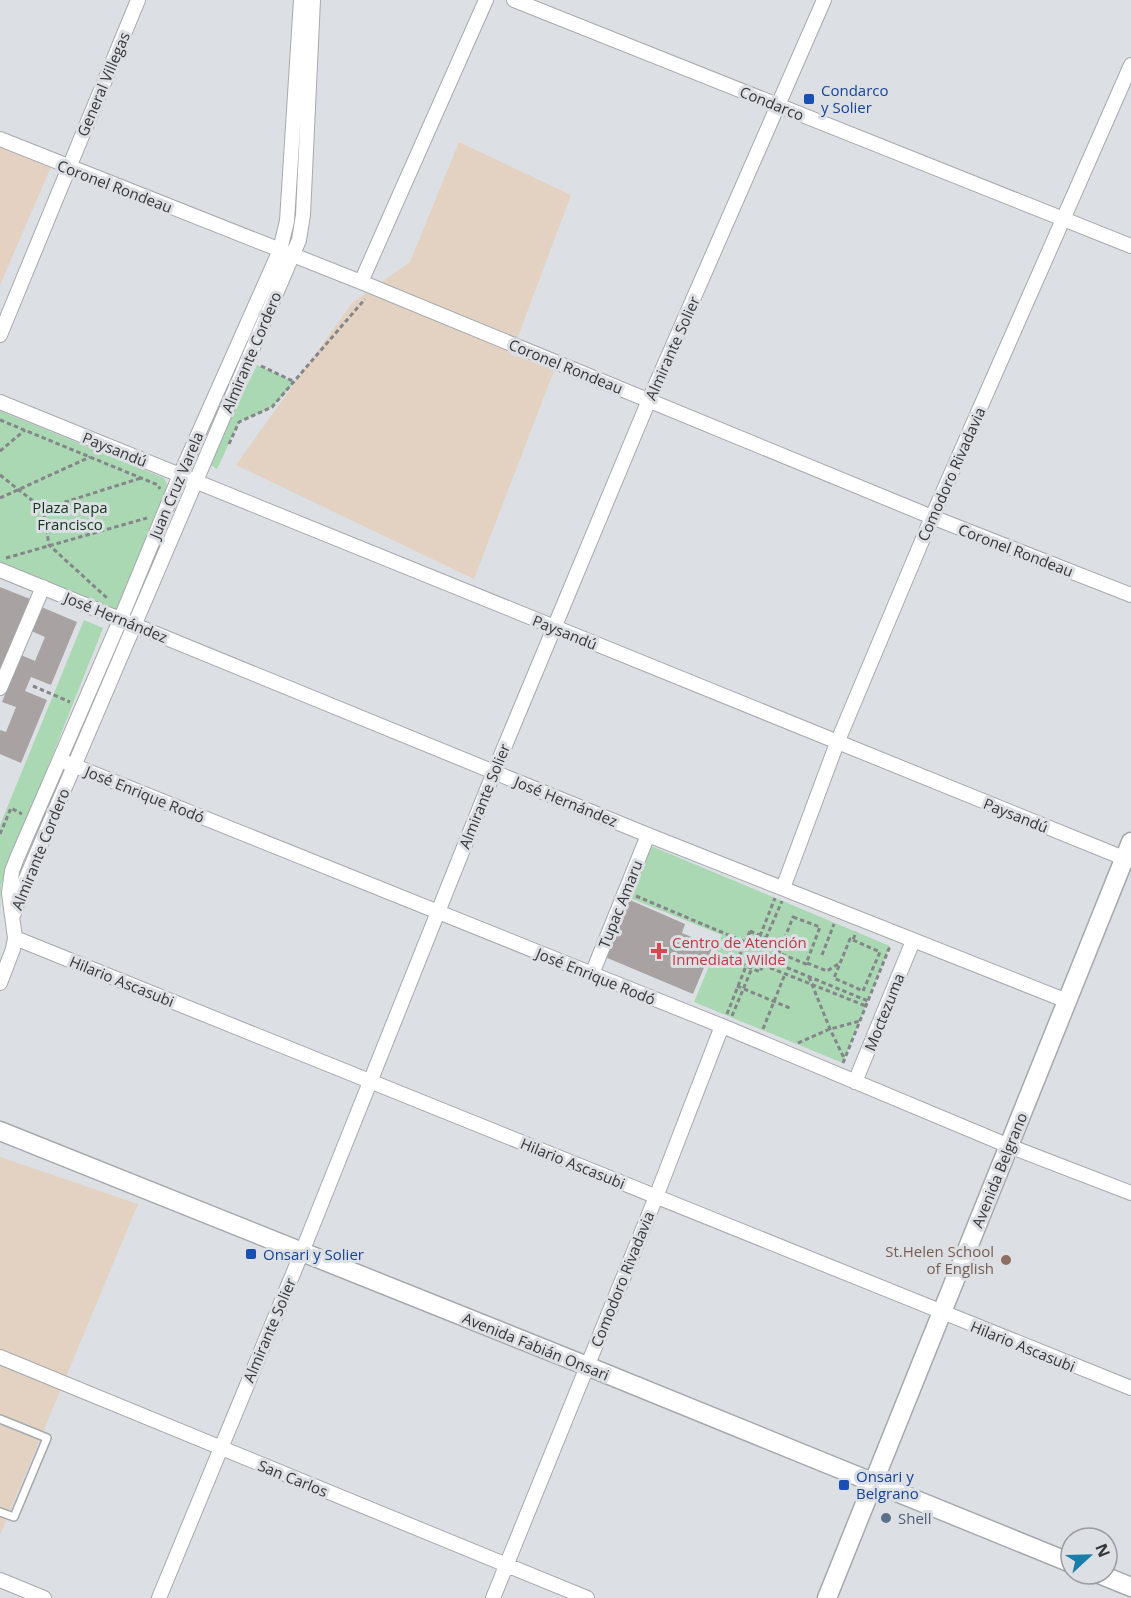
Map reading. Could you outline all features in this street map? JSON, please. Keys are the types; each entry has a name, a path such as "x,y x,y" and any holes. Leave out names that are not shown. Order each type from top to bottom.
{"street":[{"name":"General Villegas","path":"0,335 138,0"},
{"name":"Juan Cruz Varela","path":"5,957 15,938 9,893 12,871 180,476 286,253 301,0"},
{"name":"Almirante Cordero","path":"13,918 24,883 195,482 286,253 302,227 313,0"},
{"path":"366,284 486,0"},
{"name":"Condarco","path":"514,0 1131,246"},
{"name":"Almirante Solier","path":"159,1598 219,1448 302,1252 494,772 649,400 824,0"},
{"name":"Comodoro Rivadavia","path":"783,888 837,743 932,517 1131,65"},
{"name":"Coronel Rondeau","path":"0,140 366,284 932,517 1131,595"},
{"name":"Paysandú","path":"0,402 837,743 1129,854"},
{"name":"José Hernández","path":"1,561 43,587 648,835 1067,1001"},
{"path":"0,688 43,587"},
{"name":"José Enrique Rodó","path":"60,760 436,913 725,1027 1009,1146 1131,1193"},
{"name":"Tupac Amaru","path":"592,974 648,835"},
{"name":"Avenida Belgrano","path":"827,1598 1067,1001 1129,854"},
{"name":"Hilario Ascasubi","path":"15,938 370,1080 942,1314 1131,1388"},
{"name":"Moctezuma","path":"855,1082 913,941"},
{"path":"0,983 5,957"},
{"name":"Comodoro Rivadavia","path":"493,1598 725,1027"},
{"name":"Avenida Fabián Onsari","path":"0,1131 1059,1558"},
{"name":"San Carlos","path":"0,1357 587,1598"},
{"path":"0,1580 44,1598"}],"lane":[{"path":"0,1419 46,1438 14,1517 0,1512"}],"path":[{"name":"Almirante Cordero","path":"226,450 239,422 273,407 365,299 366,284"},
{"path":"257,365 294,382"},
{"path":"0,420 158,485 162,493"},
{"path":"0,451 25,430"},
{"path":"0,498 90,457"},
{"path":"0,475 43,509 49,545 113,603 102,599"},
{"path":"43,509 141,478"},
{"path":"1,561 49,545 149,518 146,523"},
{"path":"1,561 15,563"},
{"path":"33,686 82,707"},
{"path":"0,834 10,808"},
{"path":"760,936 783,888"},
{"path":"766,938 783,888"},
{"path":"625,892 745,942"},
{"path":"822,955 839,911"},
{"path":"807,963 820,927 793,917 779,953 827,971 840,963"},
{"path":"750,931 766,938 773,941 760,972 737,962 750,931"},
{"path":"838,1075 895,933"},
{"path":"850,939 880,952 863,991 834,978 840,963 850,939"},
{"path":"772,944 781,947"},
{"path":"758,1041 791,958"},
{"path":"766,959 868,1001"},
{"path":"763,965 866,1006"},
{"path":"725,1027 746,966"},
{"path":"725,1027 752,968"},
{"path":"809,977 855,1082"},
{"path":"846,992 849,984"},
{"path":"738,986 792,1009"},
{"path":"780,1050 830,1029 860,1021"}],"shaded area":[{"path":"0,140 53,162 0,285"},
{"path":"459,142 571,195 511,355 555,368 474,579 236,465 352,303 410,262"},
{"path":"0,1157 138,1204 0,1535"}],"green space":[{"path":"257,365 295,382 272,407 239,422 217,469 211,465 210,460"},
{"name":"Plaza Papa Francisco","path":"0,411 164,478 169,488 118,611 0,562"},
{"path":"84,620 103,628 1,885 0,913 0,825"},
{"path":"651,846 890,946 843,1063 694,1002 722,935 630,898"}],"building":[{"path":"0,587 30,599 0,670"},
{"path":"39,606 77,622 51,685 31,677 25,691 47,700 21,763 0,754 0,730 6,732 16,707 2,702 21,655 35,661 45,637 29,630"},
{"name":"Centro de Atención Inmediata Wilde","path":"630,900 685,924 682,933 713,946 693,994 605,957"}],"place":[{"name":"Condarco y Solier","path":"809,99"},
{"name":"Centro de Atención Inmediata Wilde","path":"659,951"},
{"name":"Onsari y Solier","path":"251,1254"},
{"name":"St.Helen School of English","path":"1006,1260"},
{"name":"Onsari y Belgrano","path":"844,1485"},
{"name":"Shell","path":"886,1518"}]}
